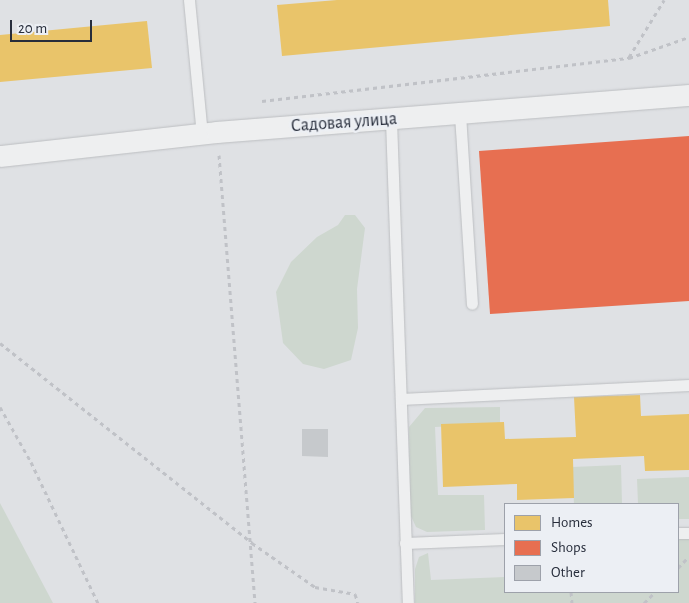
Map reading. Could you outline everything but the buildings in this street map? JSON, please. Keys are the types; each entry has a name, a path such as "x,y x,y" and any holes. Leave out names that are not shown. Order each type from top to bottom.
{"street":[{"name":"Садовая улица","path":"0,156 210,133 689,95"}],"lane":[{"path":"188,0 210,133"},
{"path":"460,114 472,304"},
{"path":"391,120 408,603"},
{"path":"401,399 689,386"},
{"path":"405,543 504,539"}],"path":[{"path":"629,58 664,0"},
{"path":"256,102 629,58 689,37"},
{"path":"210,133 252,543 255,603"},
{"path":"0,343 252,543 314,587 355,594 358,603"},
{"path":"0,407 31,462 98,603"},
{"path":"679,567 689,556"},
{"path":"644,603 654,593"}],"shaded area":[{"path":"345,215 355,215 365,228 357,289 358,328 351,360 324,369 303,364 283,343 276,292 291,262 317,237 338,225"},
{"path":"500,407 500,424 435,427 438,495 484,495 485,530 427,532 416,527 410,514 409,427 425,408"},
{"path":"621,465 622,503 574,503 572,467"},
{"path":"689,477 689,519 679,519 679,503 638,503 637,479"},
{"path":"0,503 53,603 0,603"},
{"path":"689,538 689,603 415,603 415,569 419,557 428,553 431,580 504,577 504,593 679,593 679,539"}]}
